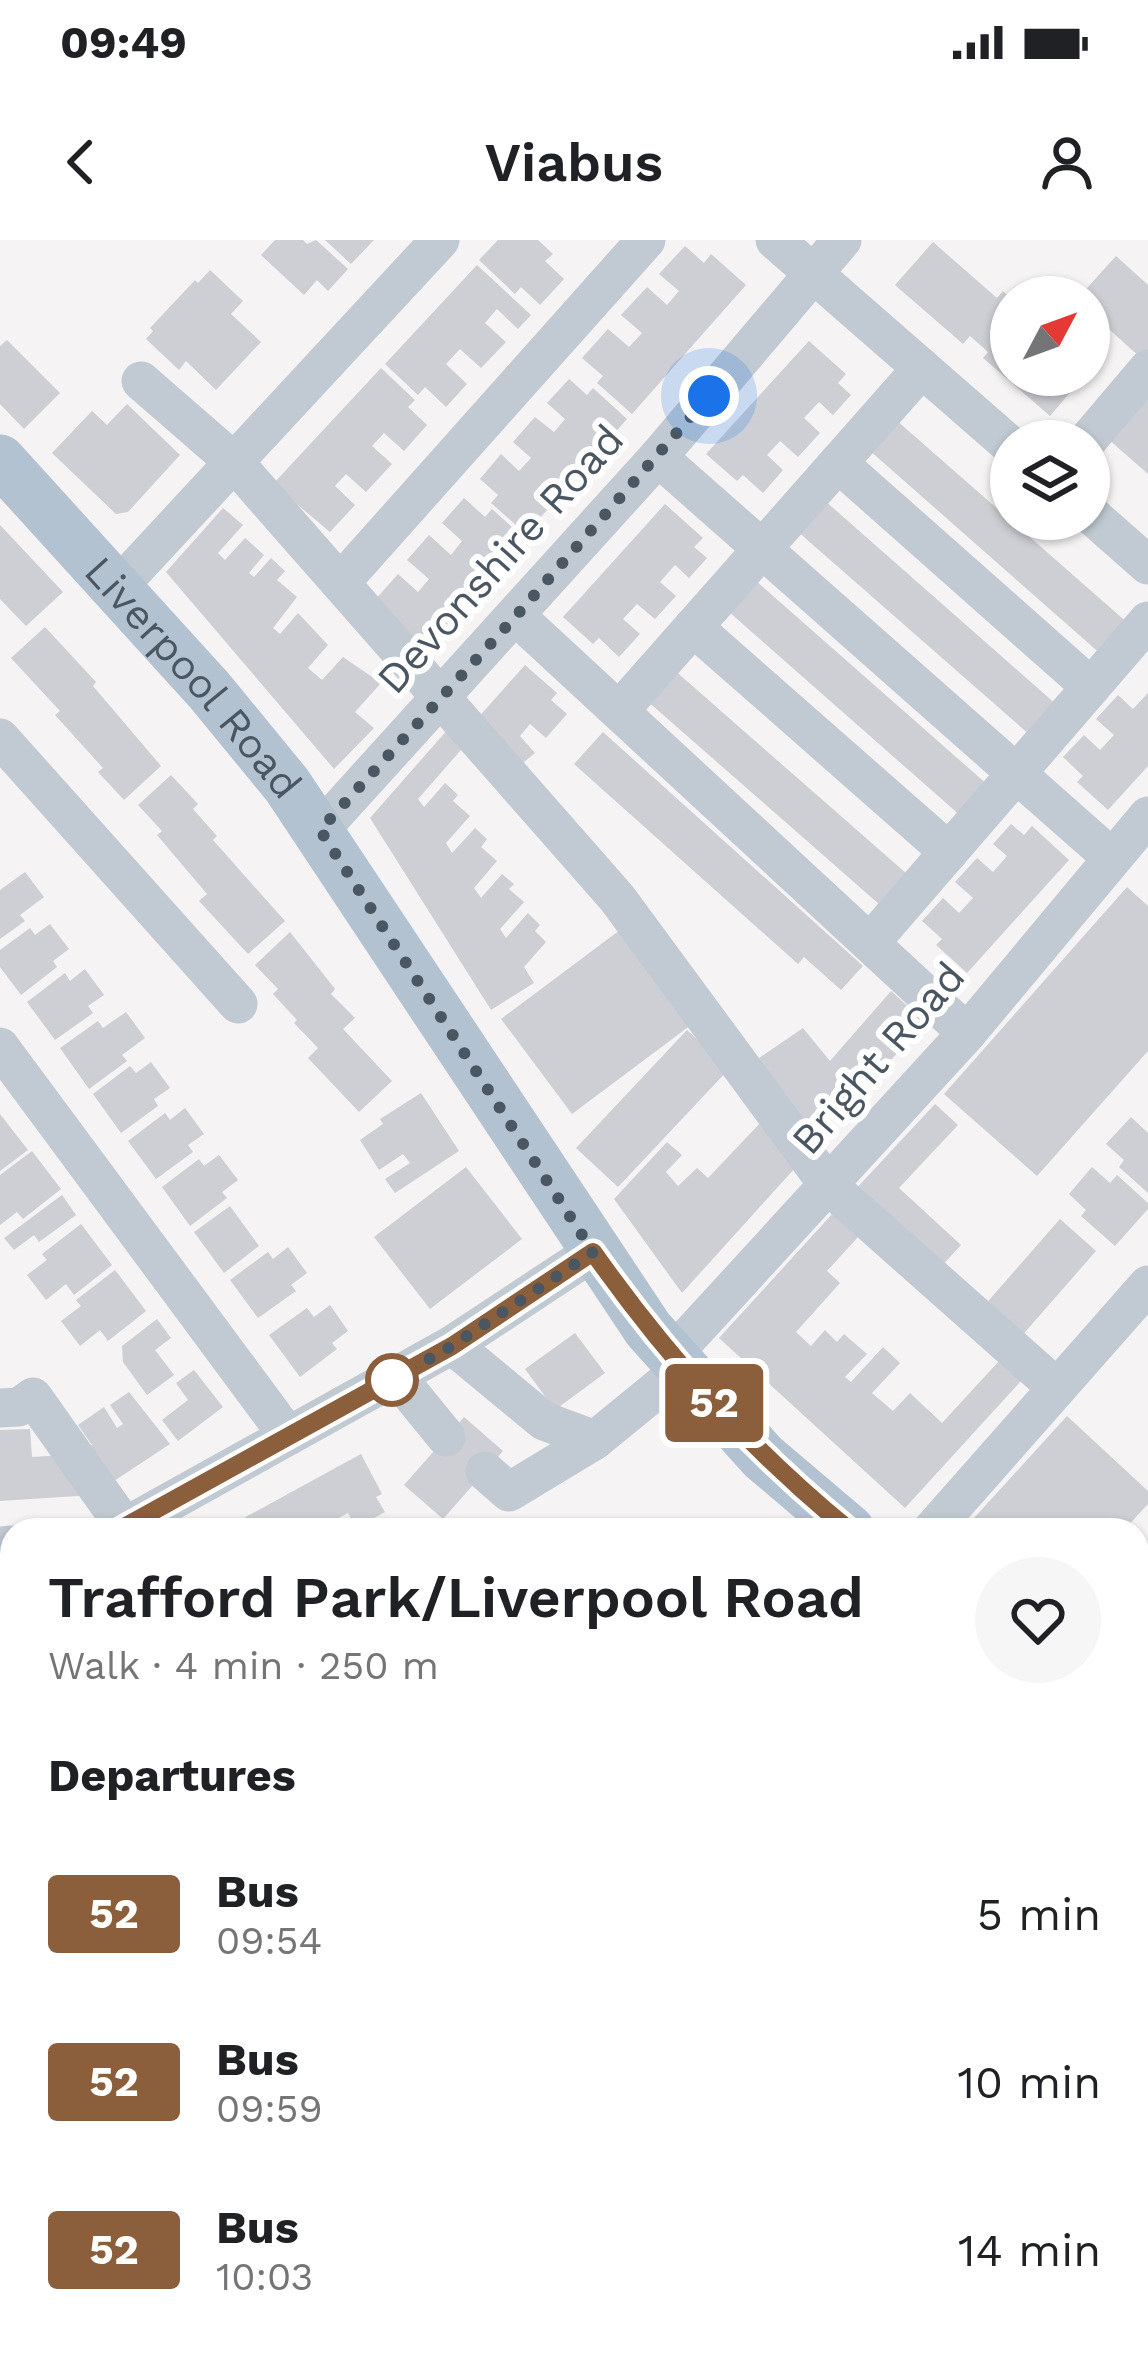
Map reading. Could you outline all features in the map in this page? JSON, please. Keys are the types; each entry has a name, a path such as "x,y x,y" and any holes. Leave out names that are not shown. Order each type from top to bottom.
{"main road":[{"name":"Liverpool Road","path":"0,460 249,737 320,830 593,1252 676,1363 763,1457 835,1518"}],"street":[{"path":"118,587 440,240"},
{"path":"341,582 646,240"},
{"path":"775,240 990,428"},
{"name":"Devonshire Road","path":"320,830 658,458 842,240"},
{"path":"619,711 922,368"},
{"path":"1106,420 1148,369"},
{"path":"142,381 233,461 617,898 829,1186 1057,1388"},
{"path":"658,458 1112,857"},
{"path":"838,463 1091,687"},
{"path":"1110,532 1148,565"},
{"path":"516,616 967,1033"},
{"path":"870,943 1148,621"},
{"path":"693,627 949,852"},
{"path":"0,738 238,1004"},
{"name":"Bright Road","path":"485,1471 509,1492 595,1440 676,1363 967,1033 1148,816"},
{"path":"0,1047 288,1436"},
{"path":"142,1518 452,1346 593,1252"},
{"path":"943,1518 1148,1285"},
{"path":"452,1346 544,1421 595,1440"},
{"path":"397,1377 446,1437"},
{"path":"0,1408 20,1407 33,1397 115,1518"}],"building":[{"path":"275,240 307,244 316,240 348,269 328,291 317,280 304,295 261,255"},
{"path":"325,240 374,240 351,264"},
{"path":"498,240 538,240 553,254 545,261 564,279 540,305 521,287 515,294 479,260"},
{"path":"933,242 990,292 990,364 983,358 988,352 970,336 963,344 895,285"},
{"path":"685,246 704,263 711,254 746,285 632,414 597,383 603,376 582,358 608,329 629,347 642,333 621,315 647,287 667,305 679,291 659,274"},
{"path":"1116,256 1148,285 1148,352 1142,359 1110,330 1110,276 1098,276"},
{"path":"477,265 531,315 518,329 497,309 485,323 506,342 481,368 460,349 446,364 467,384 446,407 425,387 418,395 385,364"},
{"path":"210,270 243,301 231,314 261,342 216,390 186,361 179,370 146,339 153,331 150,328"},
{"path":"7,340 60,393 24,429 0,404 0,346"},
{"path":"809,341 846,374 838,383 851,395 833,415 819,402 804,418 820,433 798,457 780,441 767,455 783,470 763,493 743,475 737,481 706,454"},
{"path":"381,368 415,400 408,407 427,425 404,451 384,433 372,446 392,464 366,492 346,474 335,486 355,505 330,532 273,484"},
{"path":"569,379 587,395 593,388 627,419 526,534 491,503 498,495 480,479 501,454 519,471 531,458 513,442 535,417 554,432 565,419 547,403"},
{"path":"1148,391 1148,474 1110,441 1110,435"},
{"path":"1027,396 1067,396 1050,416"},
{"path":"127,404 180,455 128,512 116,514 52,453 92,411 107,425"},
{"path":"887,412 990,502 990,540 1033,540 1130,625 1103,656 860,442"},
{"path":"815,492 1058,706 1031,736 788,523"},
{"path":"464,498 485,517 492,509 524,538 419,656 374,601 398,574 418,592 429,579 407,560 429,535 451,555 462,541 442,523"},
{"path":"665,504 703,538 694,547 707,558 689,578 675,565 660,582 676,596 655,619 637,604 623,619 640,634 619,657 599,638 593,644 563,617"},
{"path":"223,508 243,525 218,553 225,560 245,538 264,555 249,573 254,577 271,558 285,571 277,580 297,597 273,628 280,634 298,613 328,645 308,668 322,680 343,657 381,683 355,712 374,728 334,769 166,572"},
{"path":"0,525 63,592 26,626 0,599"},
{"path":"747,573 989,786 962,817 720,604"},
{"path":"45,627 96,682 93,686 161,766 124,800 98,772 103,768 55,715 60,711 11,658"},
{"path":"664,661 907,874 880,905 637,692"},
{"path":"525,665 557,693 551,700 567,714 546,738 530,724 520,736 535,753 518,767 476,720"},
{"path":"1148,693 1148,766 1108,810 1077,782 1083,776 1063,757 1084,735 1100,750 1114,735 1096,719 1118,695 1133,709"},
{"path":"449,728 467,743 418,799 424,807 445,783 458,795 453,801 470,816 446,843 452,853 475,828 487,839 481,847 497,861 474,888 481,898 502,874 514,884 509,889 524,902 500,929 506,938 528,913 540,925 535,931 546,942 524,967 534,983 491,1010 370,818"},
{"path":"603,732 863,966 841,990 804,957 798,964 574,764"},
{"path":"171,775 198,804 193,809 217,836 213,840 285,921 248,954 199,901 207,894 138,805"},
{"path":"1011,824 1024,835 1032,826 1069,860 967,973 936,945 942,939 922,921 943,898 959,913 973,898 955,882 977,858 993,872 1007,856 993,844"},
{"path":"25,872 44,897 20,915 25,921 0,939 0,890"},
{"path":"1127,887 1148,906 1148,1051 1037,1176 944,1094"},
{"path":"50,924 69,949 53,961 57,967 21,995 0,967 0,950 30,928 35,935"},
{"path":"624,927 695,1022 572,1114 501,1019"},
{"path":"290,932 335,989 331,994 355,1018 343,1029 392,1081 359,1112 308,1058 318,1048 294,1023 297,1020 273,994 278,989 255,965"},
{"path":"85,969 104,995 88,1006 93,1013 55,1040 27,1002 65,973 70,981"},
{"path":"891,991 925,1022 857,1098 807,1131 759,1058 803,1028 830,1061"},
{"path":"126,1012 145,1038 122,1055 127,1061 89,1089 60,1048 98,1021 103,1028"},
{"path":"687,1030 729,1069 618,1187 576,1148"},
{"path":"151,1062 170,1088 154,1099 158,1106 121,1133 93,1094 130,1066 136,1073"},
{"path":"421,1093 459,1151 395,1193 385,1179 410,1163 403,1154 379,1170 360,1140 383,1124 380,1119"},
{"path":"935,1104 958,1125 899,1188 961,1245 938,1270 853,1192"},
{"path":"185,1108 204,1134 188,1145 193,1152 156,1179 128,1141 165,1113 170,1120"},
{"path":"0,1114 28,1150 0,1171"},
{"path":"1131,1117 1148,1133 1148,1193 1119,1167 1124,1160 1106,1144"},
{"path":"763,1120 796,1167 682,1293 614,1199 667,1142 682,1155 666,1172 678,1186 697,1168 708,1178"},
{"path":"32,1151 61,1189 23,1219 17,1212 0,1225 0,1175"},
{"path":"219,1155 238,1180 222,1192 227,1198 190,1226 162,1187 199,1159 204,1166"},
{"path":"466,1167 522,1239 430,1309 374,1237"},
{"path":"1092,1167 1110,1183 1117,1175 1148,1203 1148,1209 1115,1246 1081,1216 1086,1210 1069,1194"},
{"path":"62,1195 76,1215 39,1242 34,1235 14,1250 4,1238"},
{"path":"230,1206 259,1246 224,1273 194,1232"},
{"path":"834,1212 859,1236 827,1271 840,1283 796,1332 811,1346 825,1330 837,1342 844,1334 867,1354 845,1377 851,1382 883,1347 900,1363 872,1393 893,1411 910,1393 942,1423 999,1361 1021,1381 905,1508 719,1338"},
{"path":"1060,1219 1096,1251 1019,1339 983,1307"},
{"path":"81,1224 112,1265 74,1295 66,1284 46,1300 27,1275 47,1260 42,1254"},
{"path":"288,1247 307,1273 291,1285 296,1291 258,1318 230,1280 268,1252 273,1259"},
{"path":"115,1270 146,1311 108,1341 100,1330 80,1346 61,1321 81,1306 76,1300"},
{"path":"330,1305 348,1331 332,1343 337,1349 300,1377 269,1335 307,1308 314,1317"},
{"path":"157,1319 171,1338 155,1350 174,1375 147,1395 123,1362 122,1346"},
{"path":"575,1333 605,1373 555,1410 525,1369"},
{"path":"194,1370 223,1407 178,1441 162,1420 188,1400 176,1383"},
{"path":"129,1392 170,1444 111,1483 78,1425 104,1407 117,1428 123,1424 110,1405"},
{"path":"1067,1416 1148,1491 1148,1504 1135,1518 974,1518"},
{"path":"464,1417 503,1451 444,1518 404,1485"},
{"path":"30,1429 32,1457 64,1455 93,1495 0,1501 0,1430"},
{"path":"361,1454 382,1494 376,1497 385,1512 374,1518 351,1518 348,1513 339,1518 244,1518"}],"bus line":[{"name":"52","path":"141,1518 452,1346 593,1252 670,1356 763,1457 835,1518"}],"route":[{"path":"392,1380 593,1252 320,830 709,396"}]}
